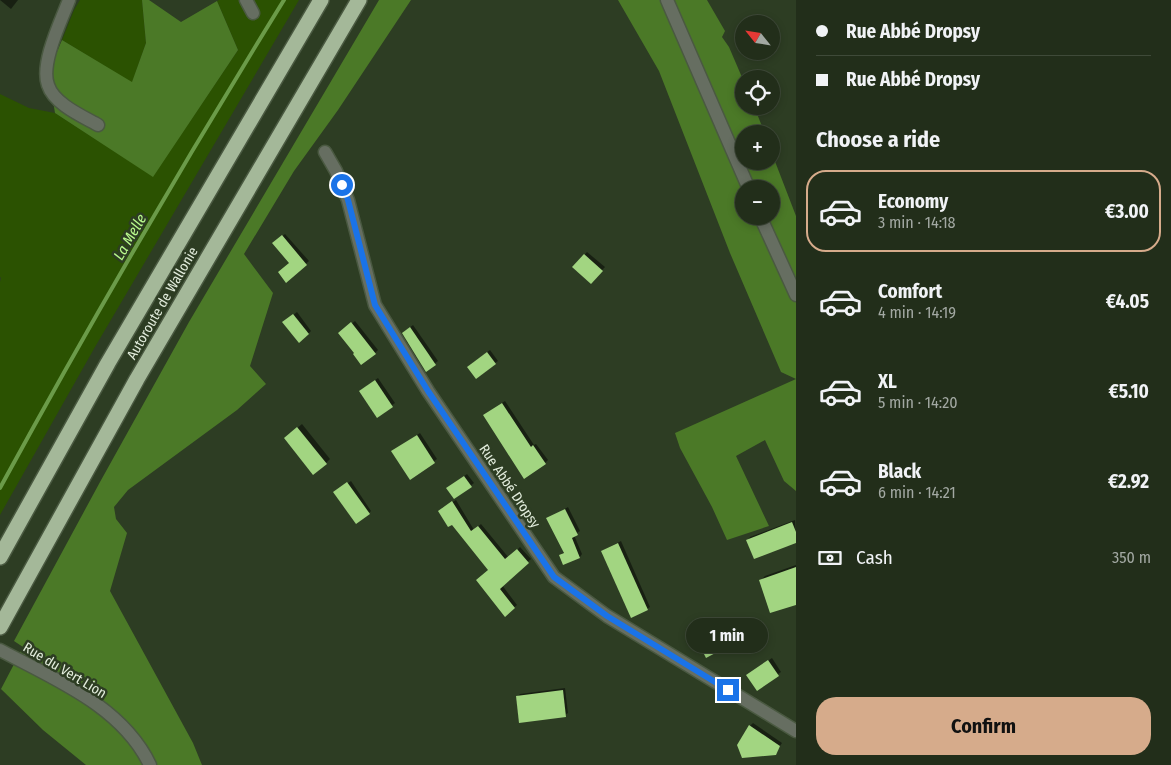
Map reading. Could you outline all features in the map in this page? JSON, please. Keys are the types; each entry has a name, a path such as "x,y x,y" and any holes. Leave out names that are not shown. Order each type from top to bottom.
{"highway":[{"name":"Autoroute de Wallonie","path":"0,557 113,354 321,0"},
{"name":"Autoroute de Wallonie","path":"0,627 136,379 360,0"}],"street":[{"path":"69,0 46,64 48,85 55,96 72,111 98,125"},
{"path":"246,0 253,12"},
{"path":"667,0 744,180"},
{"name":"Rue Abbé Dropsy","path":"325,152 336,170 348,200 375,305 428,391 554,577 607,616 796,731"},
{"path":"764,225 796,295"},
{"name":"Rue du Vert Lion","path":"0,650 89,699 118,722 145,754 150,765"}],"green space":[{"path":"80,0 142,0 146,43 132,83 62,40"},
{"path":"142,0 149,0 181,22 217,1 238,50 153,177 55,113 50,83 51,66 62,40 132,82 146,43"},
{"path":"299,0 95,347 0,515 0,94 29,108 55,113 153,176 238,50 217,1"},
{"path":"379,0 411,0 338,110 294,171 244,254 273,293 250,366 266,384 237,410 128,490 114,507 116,519 127,533 110,591 193,743 202,765 86,765 43,730 1,689 23,647 14,641 189,322"},
{"path":"618,0 707,0 725,31 722,37 729,47 739,70 735,70 735,115 758,115 761,125 735,125 735,170 778,170 796,216 796,379 781,372 730,253 659,71"},
{"path":"796,379 796,491 784,481 765,440 736,456 769,526 727,540 712,507 680,448 675,433"}],"building":[{"path":"282,235 307,265 286,283 278,272 289,263 272,243"},
{"path":"584,254 603,271 591,284 572,267"},
{"path":"293,314 309,334 299,343 282,322"},
{"path":"351,322 376,354 361,365 338,333"},
{"path":"410,327 436,365 426,372 402,333"},
{"path":"487,352 496,364 476,379 467,367"},
{"path":"375,380 393,407 377,418 359,391"},
{"path":"502,403 531,447 533,445 546,464 524,479 483,415"},
{"path":"297,427 327,464 313,475 284,438"},
{"path":"417,435 435,463 410,480 391,451"},
{"path":"464,476 472,487 454,499 446,488"},
{"path":"347,482 370,514 356,524 333,492"},
{"path":"452,501 471,531 478,526 505,559 517,549 529,563 500,589 515,608 505,617 476,580 488,570 452,525 448,527 438,511"},
{"path":"565,509 578,535 572,538 580,558 563,565 559,555 564,553 546,518"},
{"path":"792,522 796,532 796,543 754,559 746,540"},
{"path":"618,543 648,610 631,618 601,551"},
{"path":"796,567 796,605 770,613 759,580"},
{"path":"727,625 736,642 706,658 697,640"},
{"path":"768,660 779,676 757,691 746,675"},
{"path":"563,690 566,717 519,723 516,696"},
{"path":"749,725 780,746 776,755 742,758 737,745"}],"waterway":[{"name":"La Melle","path":"0,488 139,242 284,0"}],"route":[{"path":"342,185 348,200 375,305 428,391 554,577 607,616 728,690"}]}
